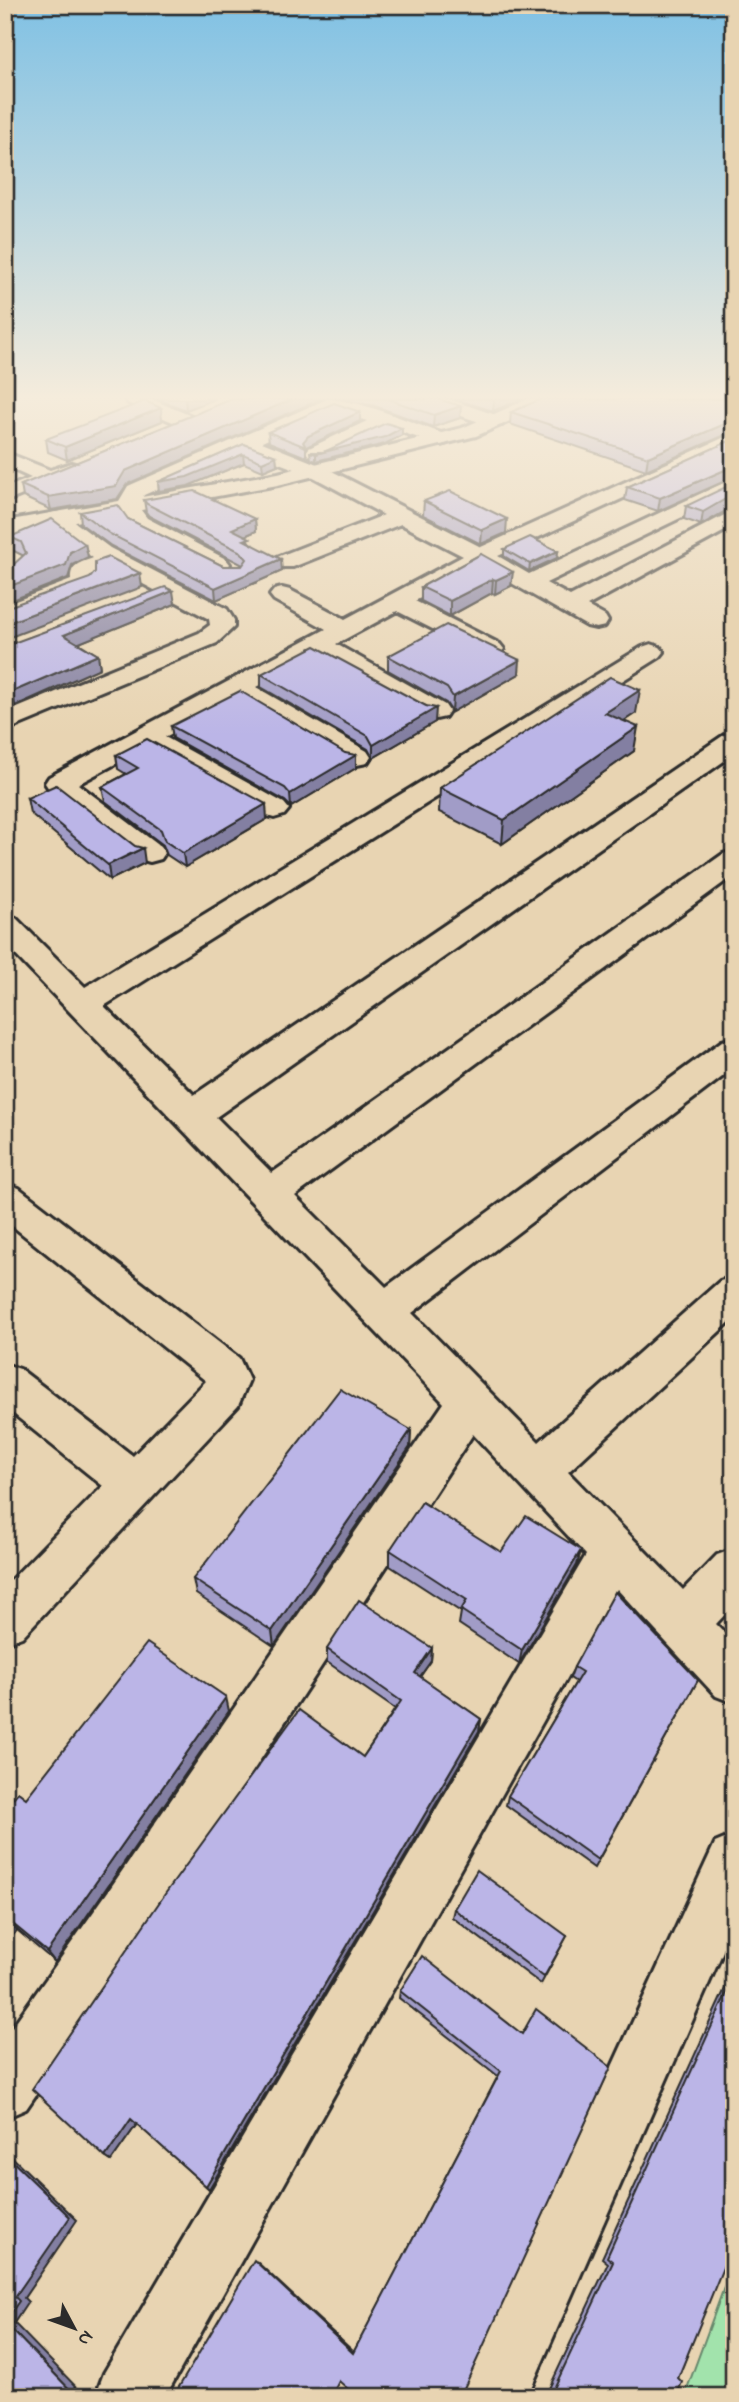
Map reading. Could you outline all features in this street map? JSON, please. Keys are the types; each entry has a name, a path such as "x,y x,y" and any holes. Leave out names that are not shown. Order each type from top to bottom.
{"street":[{"path":"5,528 99,511"},
{"path":"131,511 139,523 233,571"},
{"path":"393,511 596,621"},
{"path":"150,853 59,783 480,556 577,511"},
{"path":"526,584 678,511"},
{"path":"285,562 401,516"},
{"path":"568,607 734,517"},
{"path":"5,723 208,638 222,627 218,614 112,558 56,519"},
{"path":"5,538 31,524"},
{"path":"5,614 83,584 82,571 112,558"},
{"path":"133,601 167,588"},
{"path":"282,594 345,629"},
{"path":"397,601 507,657"},
{"path":"317,643 436,711"},
{"path":"84,1003 651,652"},
{"path":"237,687 356,757"},
{"path":"144,736 274,809"},
{"path":"192,1115 734,741"},
{"path":"268,1195 734,860"},
{"path":"5,925 384,1311 469,1404 734,1678"},
{"path":"384,1311 734,1050"},
{"path":"5,1198 224,1371 228,1380 223,1393 133,1483 5,1620"},
{"path":"536,1473 734,1293"},
{"path":"5,1382 133,1483"},
{"path":"5,2088 137,1898 469,1404"},
{"path":"128,2397 613,1552"},
{"path":"682,1625 734,1571"},
{"path":"493,2397 734,1862"}],"green space":[{"path":"734,2260 734,2397 684,2397"}],"building":[{"path":"122,511 128,519 223,566 242,566 247,559 241,552 161,511 238,511 255,519 232,529 250,538 244,540 281,559 215,588 110,534 80,512"},
{"path":"444,511 491,511 507,519 482,530"},
{"path":"52,519 85,544 70,552 66,565 5,588 5,567 12,566 26,553 21,542 10,537"},
{"path":"530,537 558,551 530,564 504,549"},
{"path":"481,554 513,572 450,601 421,587"},
{"path":"109,557 140,573 5,624 5,608 90,578 95,572 95,562"},
{"path":"165,587 173,591 64,635 98,655 12,692 5,689 5,646"},
{"path":"446,625 520,660 453,697 447,688 388,656"},
{"path":"315,646 426,706 436,708 373,745 368,736 261,674"},
{"path":"610,677 640,690 605,713 638,727 504,820 440,788"},
{"path":"240,691 345,753 356,755 290,794 285,788 171,726"},
{"path":"147,739 266,804 183,853 165,841 161,830 102,787 138,768 116,755"},
{"path":"56,785 135,846 143,848 108,865 27,798"},
{"path":"340,1389 411,1430 272,1631 193,1579"},
{"path":"422,1502 501,1552 526,1516 581,1550 522,1650 461,1610 467,1600 390,1550"},
{"path":"615,1592 698,1680 598,1860 508,1796 582,1672 574,1667"},
{"path":"359,1600 432,1648 415,1673 481,1719 206,2186 131,2119 105,2157 32,2089 165,1894 299,1710 363,1757 401,1701 327,1649"},
{"path":"147,1643 226,1697 47,1952 8,1920 5,1924 5,1808 18,1792 26,1798"},
{"path":"477,1870 567,1936 544,1977 454,1909"},
{"path":"422,1956 522,2034 536,2009 611,2067 460,2397 357,2397 339,2381 331,2397 173,2397 254,2260 353,2353 501,2071 400,1991"},
{"path":"734,1977 734,2234 728,2246 731,2248 678,2378 682,2382 676,2397 550,2397 613,2262 607,2257"},
{"path":"5,2154 70,2217 15,2297 19,2301 5,2321"},
{"path":"5,2323 77,2397 5,2397"}]}
